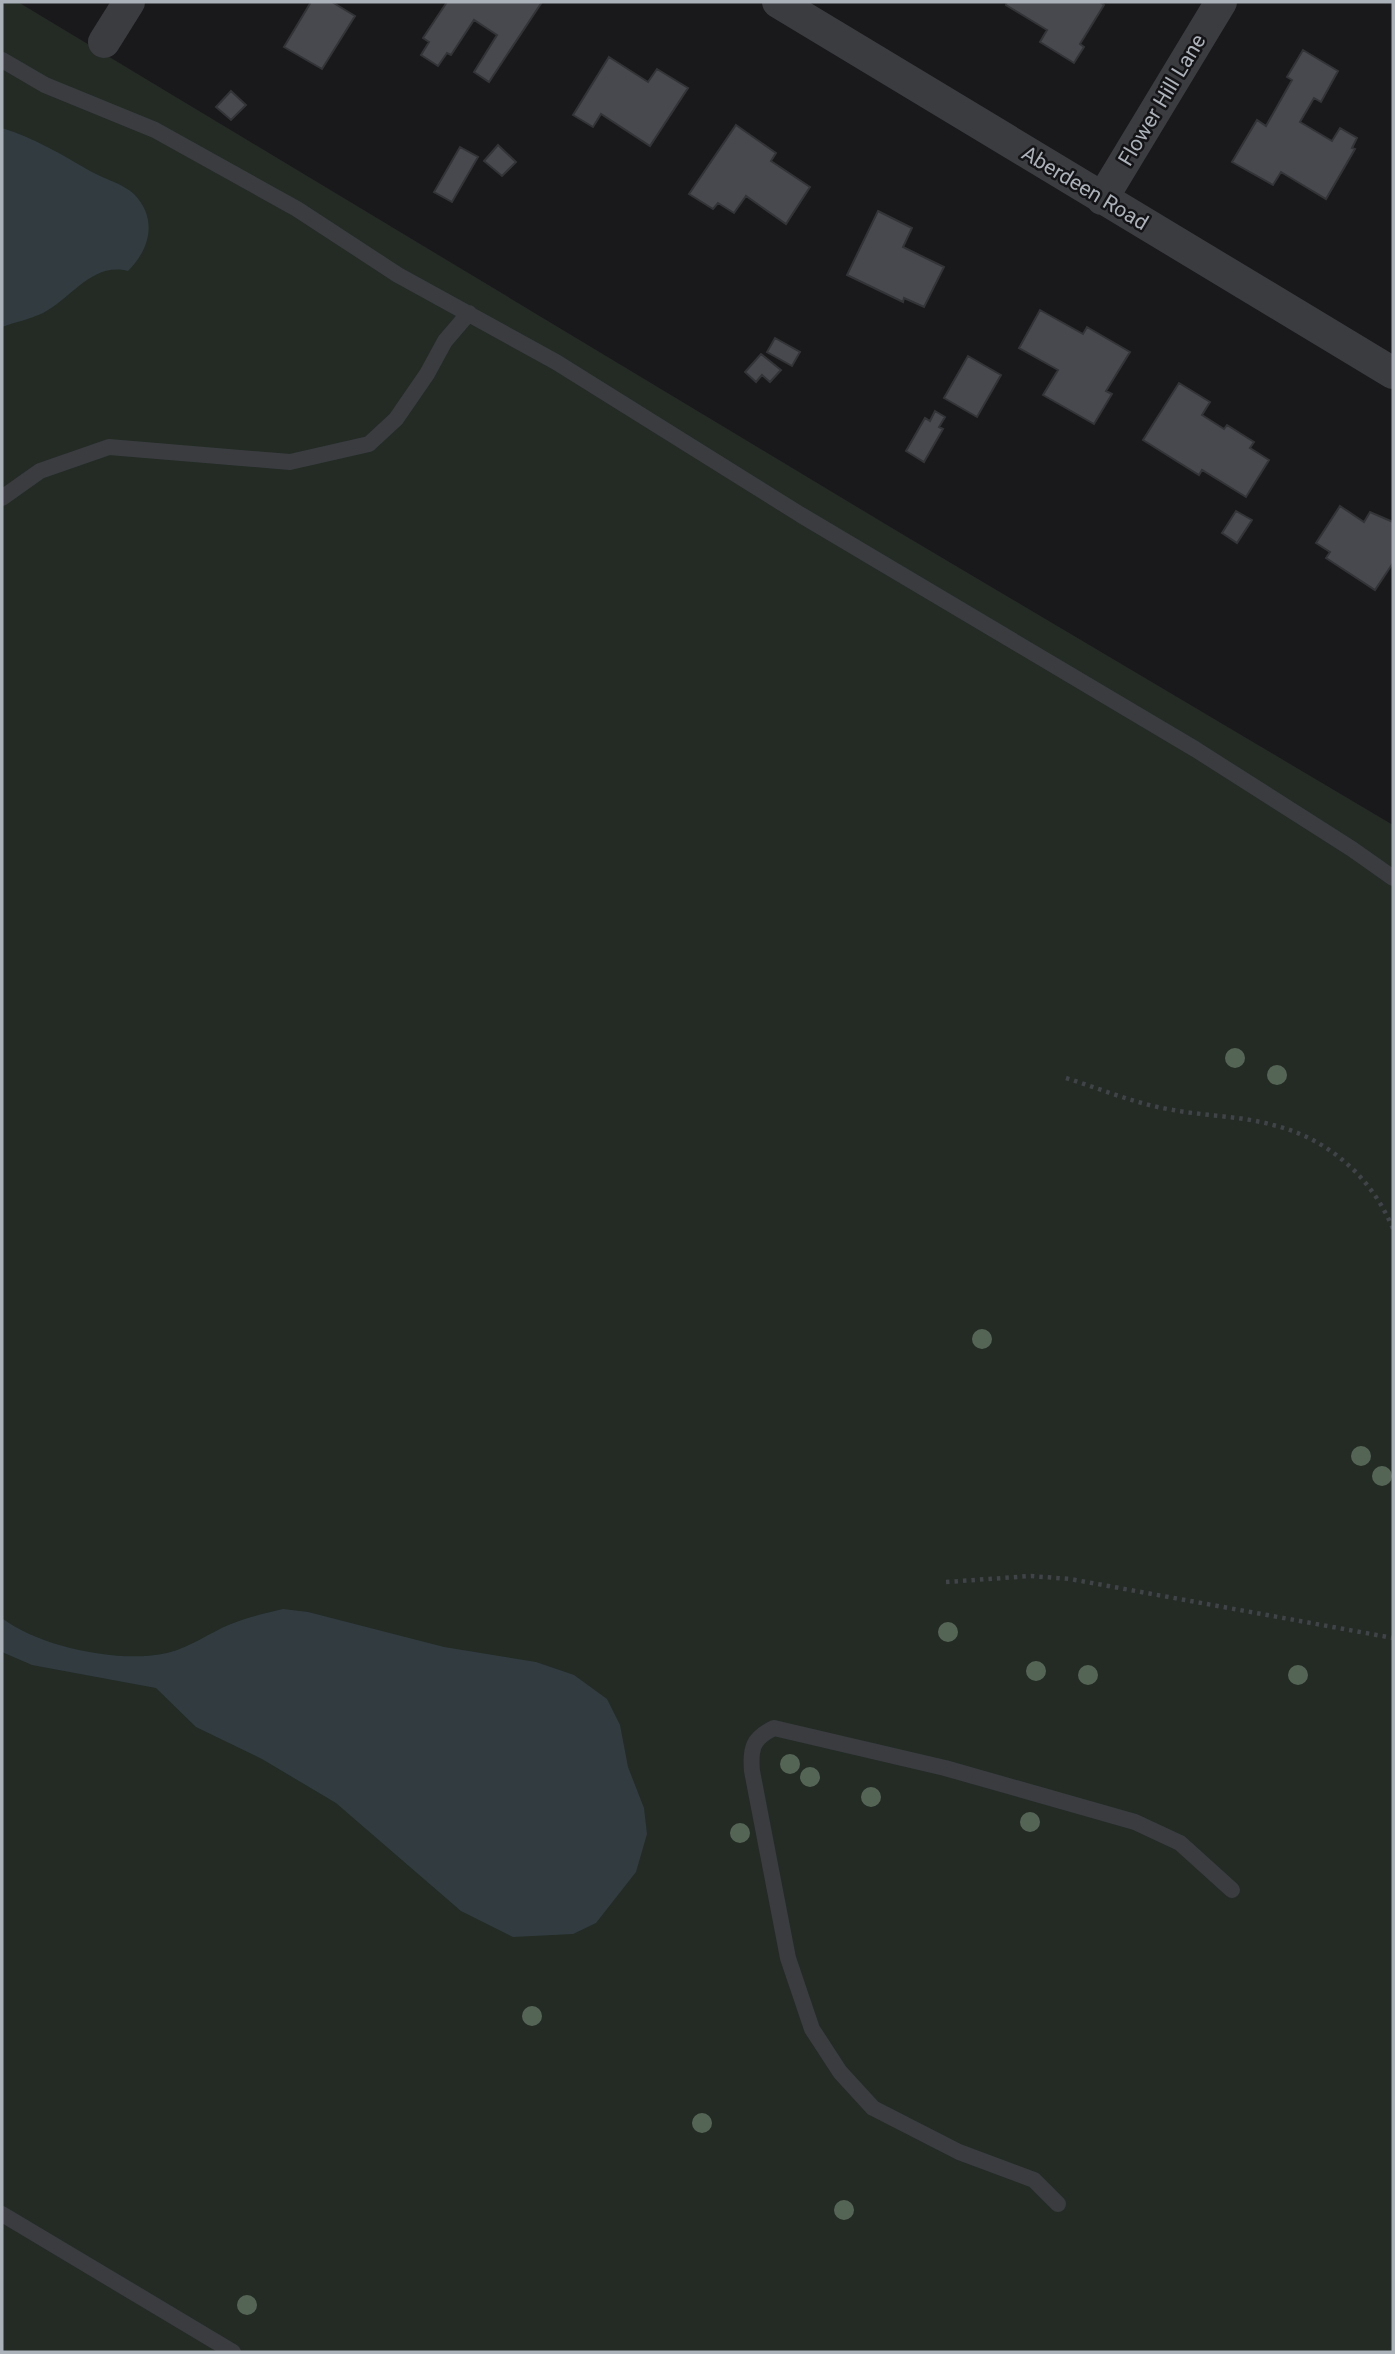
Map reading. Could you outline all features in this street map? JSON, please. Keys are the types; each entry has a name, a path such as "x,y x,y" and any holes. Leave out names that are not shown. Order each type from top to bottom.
{"street":[{"path":"104,42 129,2"},
{"name":"Aberdeen Road","path":"778,2 1393,373"},
{"name":"Flower Hill Lane","path":"1102,199 1222,2"}],"lane":[{"path":"2,60 45,85 155,130 297,209 398,275 556,362 801,515 1195,749 1353,849 1393,878"},
{"path":"2,498 40,471 109,447 290,462 369,444 396,419 446,341 469,313"},
{"path":"1058,2204 1034,2180 959,2152 873,2108 840,2073 812,2029 788,1958 752,1771 750,1752 758,1736 774,1728 946,1768 1136,1822 1180,1843 1233,1890"},
{"path":"2,2214 233,2352"}],"path":[{"path":"1066,1077 1171,1110 1272,1124 1314,1139 1342,1158 1365,1182 1393,1229"},
{"path":"946,1582 1031,1576 1070,1579 1393,1638"}],"shaded area":[{"path":"2,2 18,2 897,531 1393,825 1393,2352 2,2352"},
{"path":"2,128 36,142 129,190 142,204 146,213 148,234 142,253 128,271 115,270 93,276 54,307 2,327"},
{"path":"283,1609 308,1612 444,1647 536,1662 574,1675 607,1699 620,1725 628,1767 644,1808 647,1834 636,1872 596,1923 573,1934 513,1937 461,1911 336,1803 262,1759 196,1727 156,1688 32,1665 2,1652 2,1618 58,1645 104,1654 148,1656 175,1651 223,1627"}],"building":[{"path":"311,2 332,2 355,16 322,69 284,47"},
{"path":"447,2 542,2 489,82 474,72 497,35 474,20 451,55 447,53 438,66 421,55 429,42 423,38"},
{"path":"1007,2 1100,2 1104,5 1080,44 1084,47 1074,63 1040,42 1047,30 1006,5"},
{"path":"1303,50 1338,71 1321,102 1314,98 1300,122 1332,141 1340,128 1357,138 1352,148 1355,149 1326,199 1281,172 1273,185 1232,162 1257,120 1266,126 1292,80 1287,77"},
{"path":"609,57 648,82 657,69 688,88 650,146 601,114 593,127 573,115"},
{"path":"231,91 246,105 231,120 216,107"},
{"path":"736,125 776,153 771,161 810,187 786,224 746,196 734,213 718,203 713,209 689,194"},
{"path":"498,145 516,162 502,176 484,161"},
{"path":"460,147 478,157 452,202 434,192"},
{"path":"878,211 912,228 903,247 944,267 924,307 904,298 903,302 847,275"},
{"path":"1040,310 1083,334 1087,327 1130,352 1106,391 1112,394 1094,424 1043,395 1058,370 1019,348"},
{"path":"775,338 800,352 792,366 767,352"},
{"path":"761,354 781,370 770,382 762,375 756,382 745,372"},
{"path":"968,356 1001,375 977,417 944,398"},
{"path":"1179,383 1210,402 1202,415 1224,429 1227,425 1254,442 1250,448 1269,460 1246,497 1202,470 1199,475 1143,440"},
{"path":"935,411 945,417 939,427 943,429 924,462 906,451 925,418 930,421"},
{"path":"1340,506 1364,522 1370,512 1393,522 1393,563 1375,590 1326,558 1330,552 1316,543"},
{"path":"1236,511 1252,520 1237,543 1222,533"}]}
